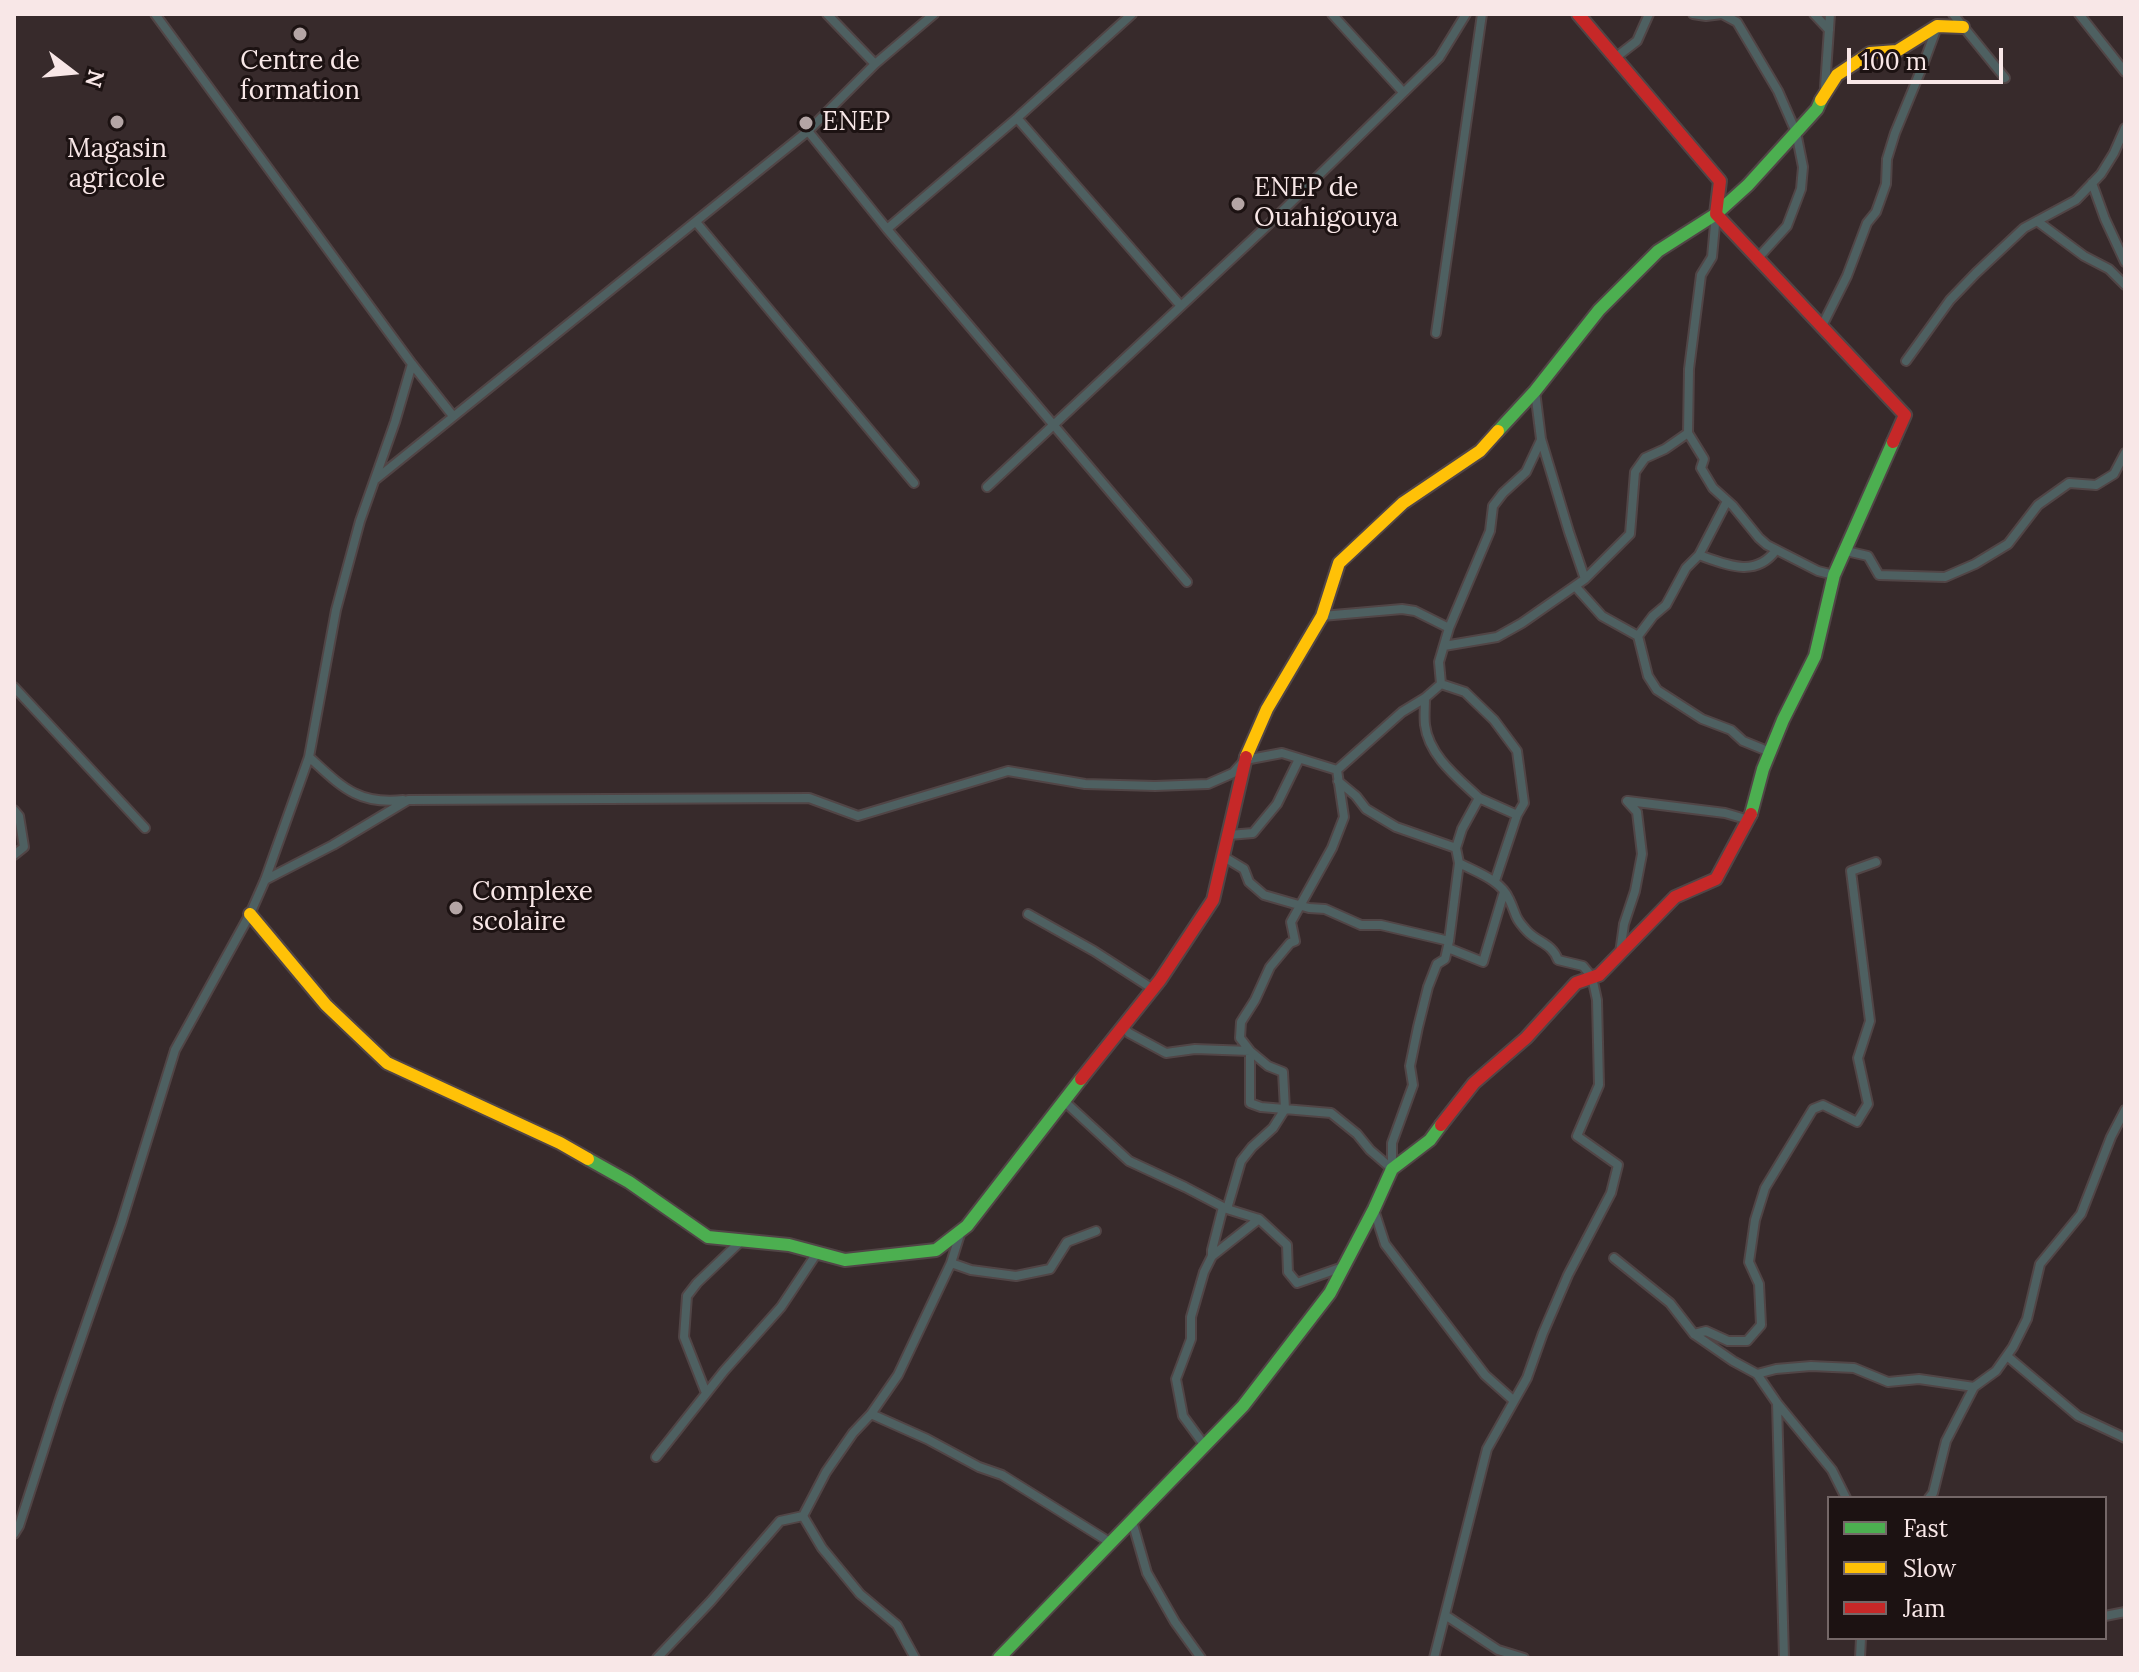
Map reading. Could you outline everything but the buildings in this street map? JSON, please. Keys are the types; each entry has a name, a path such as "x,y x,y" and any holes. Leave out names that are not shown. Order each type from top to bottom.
{"street":[{"path":"155,14 453,416"},
{"path":"827,14 875,64"},
{"path":"374,480 808,131 875,64 934,14"},
{"path":"887,229 1132,14"},
{"path":"1332,14 1403,92"},
{"path":"987,487 1439,58 1466,14"},
{"path":"1436,333 1482,14"},
{"path":"1578,14 1720,181 1712,257 1701,275 1689,369 1688,433 1704,459 1701,468 1713,488 1759,538 1818,571 1834,575"},
{"path":"1615,58 1637,41 1649,14"},
{"path":"1693,14 1722,14 1737,22 1778,91 1796,132 1803,167 1801,189 1787,226 1758,258"},
{"path":"1814,14 1829,30"},
{"path":"1825,92 1830,14"},
{"path":"1953,14 2005,78"},
{"path":"2079,14 2125,72"},
{"path":"250,914 326,1005 387,1063 560,1143 629,1182 708,1237 789,1245 845,1260 936,1250 967,1226 1153,989 1213,900 1245,760 1267,709 1322,616 1339,563 1403,503 1480,451 1535,391 1599,310 1658,251 1716,214 1748,185 1817,109 1837,75 1870,53 1897,51 1937,26 1963,27"},
{"path":"1822,326 1847,276 1867,223 1876,212 1886,184 1887,159 1895,133 1937,26"},
{"path":"1017,118 1181,306"},
{"path":"1906,361 1950,300 2024,228 2076,200 2101,174 2125,128"},
{"path":"808,131 887,229 1187,582"},
{"path":"2092,183 2125,262"},
{"path":"1392,1169 1430,1140 1474,1083 1526,1038 1576,983 1599,975 1675,897 1716,879 1749,820 1770,752 1815,656 1834,575 1905,415 1716,214"},
{"path":"2037,221 2084,256 2109,269 2125,285"},
{"path":"696,222 914,483"},
{"path":"14,1534 121,1224 175,1050 250,914 309,757 336,610 360,521 412,364"},
{"path":"1535,391 1541,439 1585,579"},
{"path":"1444,646 1497,637 1585,579 1630,534 1635,472 1645,458 1688,433"},
{"path":"1441,684 1439,662 1449,628 1490,531 1493,506 1526,472 1541,439"},
{"path":"1846,551 1868,556 1879,575 1945,577 1975,564 2008,544 2038,505 2069,483 2096,485 2114,474 2125,453"},
{"path":"1638,636 1666,605 1686,568 1699,555 1727,501"},
{"path":"1699,555 1724,564 1753,567 1769,560 1776,550"},
{"path":"1575,586 1602,616 1638,636 1648,676 1657,690 1702,719 1731,730 1743,741 1770,752"},
{"path":"1322,616 1402,609 1415,611 1449,628"},
{"path":"1212,1256 1241,1161 1273,1128 1285,1109 1283,1072 1268,1066 1250,1051 1240,1038 1241,1022 1270,967 1295,941 1291,922 1332,848 1344,817 1337,770 1402,712 1441,684"},
{"path":"1441,684 1465,692 1494,720 1517,751 1524,803 1495,881"},
{"path":"14,687 145,828"},
{"path":"1425,698 1425,726 1431,744 1445,766 1479,798 1517,815"},
{"path":"309,757 356,795 381,802 809,798 858,816 1008,771 1085,784 1208,784 1233,773 1245,760 1282,753 1337,770"},
{"path":"1229,835 1253,833 1277,804 1299,759"},
{"path":"1337,780 1366,809 1396,827 1456,848"},
{"path":"999,1658 1243,1406 1330,1293 1392,1169 1392,1143 1413,1085 1410,1066 1425,1000 1437,964 1445,959 1448,945 1459,863 1456,848 1462,829 1479,798"},
{"path":"265,880 333,845 408,800"},
{"path":"1620,953 1642,854 1637,812 1627,801 1725,813 1749,820"},
{"path":"14,810 19,816 24,847 14,855"},
{"path":"1224,857 1244,869 1249,882 1264,895 1301,906 1325,909 1361,925 1381,925 1448,945 1483,962 1504,892"},
{"path":"1694,1334 1706,1331 1728,1341 1747,1341 1761,1325 1759,1284 1749,1262 1755,1220 1765,1188 1813,1109 1823,1105 1857,1122 1868,1104 1858,1058 1870,1021 1851,871 1876,862"},
{"path":"1434,1658 1487,1449 1527,1378 1543,1333 1581,1248 1611,1193 1618,1165 1577,1136 1599,1085 1597,1000 1592,977 1583,966 1558,960 1552,949 1529,934 1516,919 1508,896 1495,881 1459,863"},
{"path":"1028,914 1153,989"},
{"path":"1123,1027 1166,1053 1195,1049 1250,1051"},
{"path":"1250,1051 1250,1103 1261,1107 1331,1113 1392,1169"},
{"path":"1064,1101 1129,1161 1225,1208 1259,1219 1287,1245 1288,1272 1297,1283 1343,1267"},
{"path":"1931,1496 1946,1441 1974,1387 1996,1371 2007,1356 2027,1319 2040,1264 2081,1214 2125,1110"},
{"path":"1374,1209 1385,1244 1485,1375 1513,1400"},
{"path":"1205,1446 1183,1416 1176,1379 1191,1339 1191,1317 1204,1272 1212,1256 1259,1219"},
{"path":"803,1516 826,1472 898,1375 951,1263 961,1231"},
{"path":"951,1263 971,1270 1016,1276 1050,1269 1067,1242 1096,1231"},
{"path":"706,1393 684,1337 687,1296 741,1241"},
{"path":"656,1457 706,1393 781,1307 817,1253"},
{"path":"1614,1258 1670,1303 1694,1334 1757,1374 1832,1470 1845,1496"},
{"path":"2007,1356 2078,1416 2125,1438"},
{"path":"1757,1374 1811,1366 1854,1368 1888,1382 1919,1379 1974,1387"},
{"path":"1777,1403 1784,1658"},
{"path":"871,1414 979,1467 1002,1475 1111,1543"},
{"path":"657,1658 780,1521 803,1516"},
{"path":"803,1516 822,1548 860,1594 897,1625 915,1658"},
{"path":"1132,1521 1147,1573 1175,1622 1201,1658"},
{"path":"1445,1615 1498,1650 1524,1658"}],"traffic: fast":[{"path":"1498,431 1535,391 1599,310 1658,251 1716,214 1748,185 1817,109 1821,100"},
{"path":"1751,814 1763,769 1815,656 1834,575 1893,442"},
{"path":"588,1159 629,1182 708,1237 789,1245 845,1260 936,1250 967,1226 1081,1079"},
{"path":"999,1658 1243,1406 1330,1293 1392,1169 1430,1140 1441,1125"}],"traffic: slow":[{"path":"1821,100 1837,75 1870,53 1897,51 1937,26 1963,27"},
{"path":"1246,757 1267,709 1322,616 1339,563 1403,503 1480,451 1498,431"},
{"path":"250,914 326,1005 387,1063 588,1159"}],"traffic: jam":[{"path":"1578,14 1720,181 1716,214 1905,415 1893,442"},
{"path":"1081,1079 1160,980 1213,900 1246,757"},
{"path":"1441,1125 1474,1083 1526,1038 1576,983 1599,975 1675,897 1716,879 1751,814"}],"place":[{"name":"Centre de formation","path":"300,34"},
{"name":"Magasin agricole","path":"117,122"},
{"name":"ENEP","path":"806,123"},
{"name":"ENEP de Ouahigouya","path":"1238,204"},
{"name":"Complexe scolaire","path":"456,908"}]}
